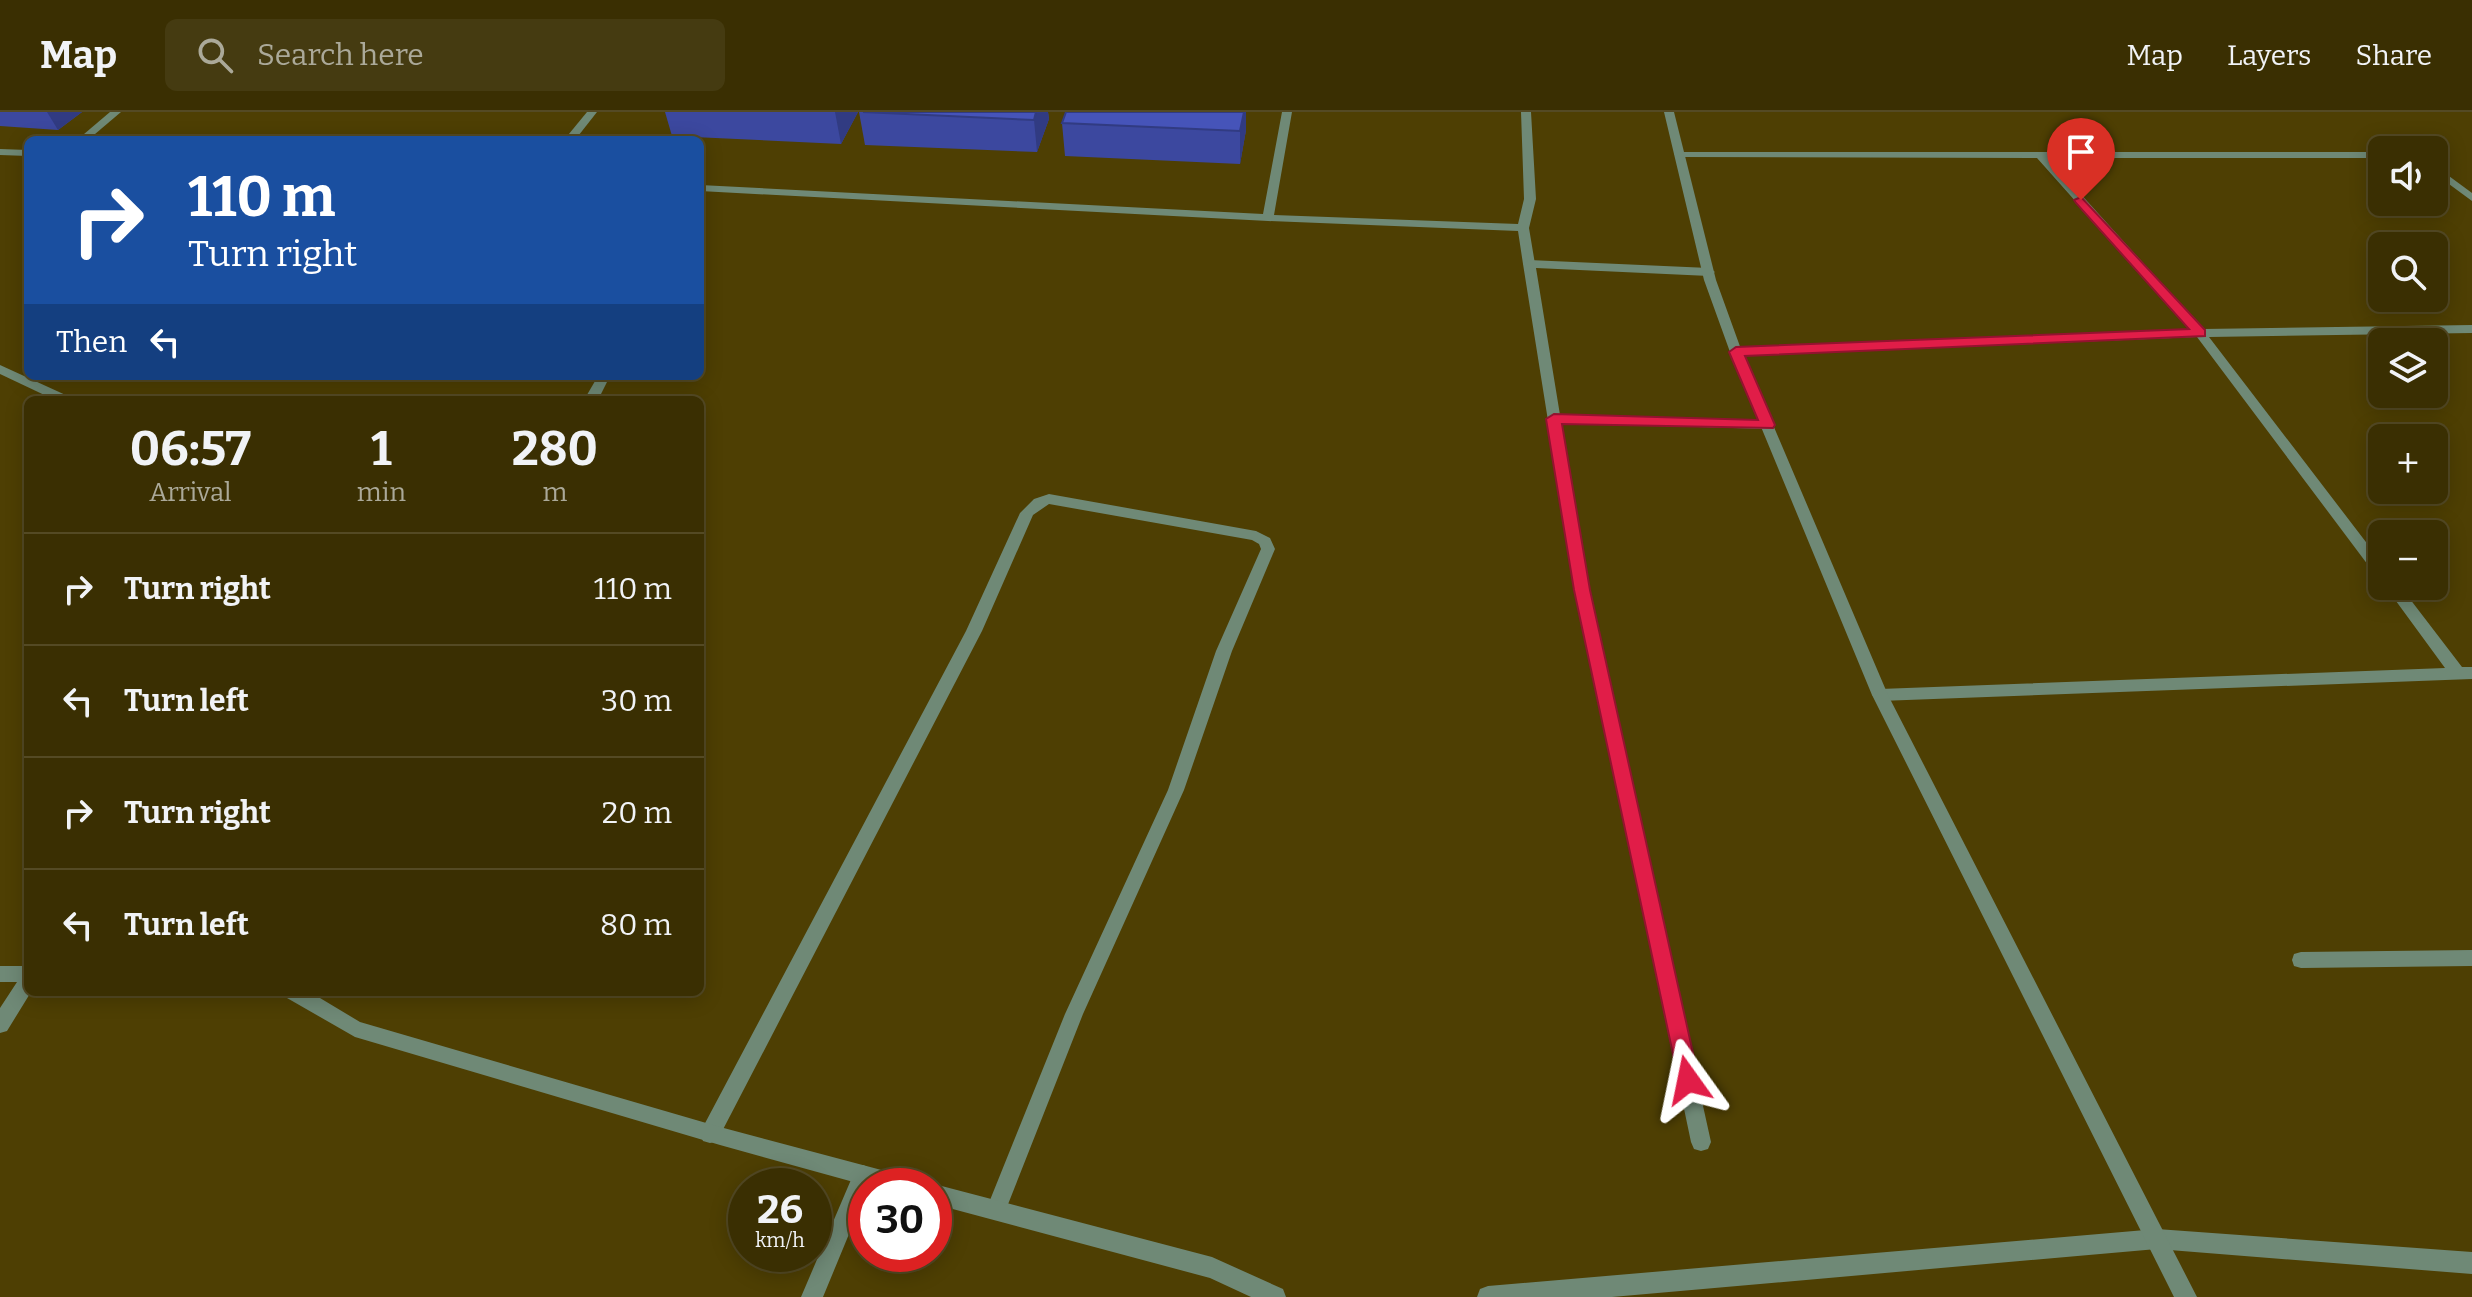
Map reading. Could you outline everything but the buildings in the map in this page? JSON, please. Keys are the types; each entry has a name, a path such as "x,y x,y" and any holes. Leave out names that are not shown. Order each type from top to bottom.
{"street":[{"path":"87,136 116,112"},
{"path":"572,136 592,112"},
{"path":"1268,218 1287,112"},
{"path":"1526,112 1530,199 1523,228 1582,590 1701,1142"},
{"path":"1669,112 1709,272 1736,352 1880,695 2186,1297"},
{"path":"0,152 24,153"},
{"path":"1679,154 2368,155"},
{"path":"2041,156 2200,333 2368,555"},
{"path":"2448,179 2472,198"},
{"path":"704,192 1523,228"},
{"path":"1529,264 1709,272"},
{"path":"1736,352 2200,333 2472,329"},
{"path":"0,369 57,396"},
{"path":"1554,419 1767,425"},
{"path":"710,1134 974,631 1027,513 1039,502 1049,499 1256,536 1265,541 1268,549 1224,651 1176,790 1074,1014 996,1210"},
{"path":"2404,600 2465,673"},
{"path":"1880,695 2465,673"},
{"path":"2301,960 2472,958"},
{"path":"0,974 24,974"},
{"path":"0,1025 24,986"},
{"path":"301,996 355,1029 710,1134 848,1171"},
{"path":"952,1199 1212,1268 1269,1296"},
{"path":"812,1297 848,1211"},
{"path":"1488,1297 1636,1290 2157,1239 2472,1263"}],"route":[{"path":"1688,1080 1582,590 1554,419 1767,425 1736,352 2200,333 2081,200"}]}
